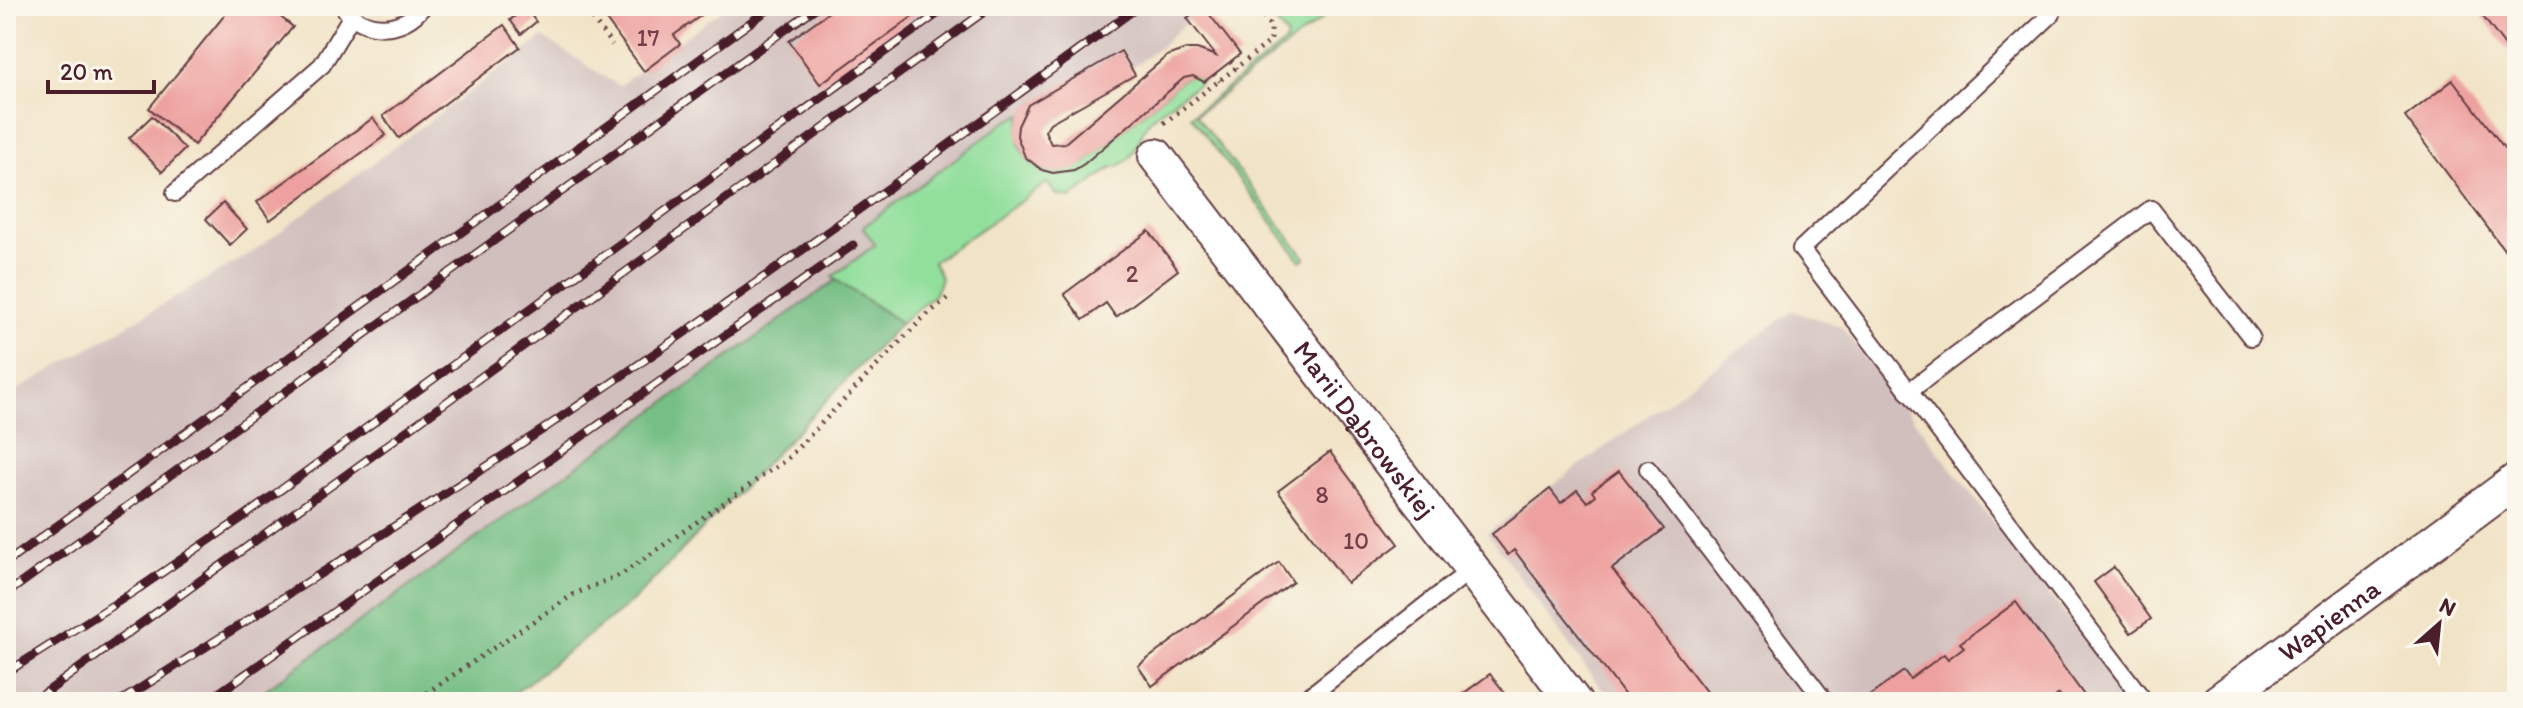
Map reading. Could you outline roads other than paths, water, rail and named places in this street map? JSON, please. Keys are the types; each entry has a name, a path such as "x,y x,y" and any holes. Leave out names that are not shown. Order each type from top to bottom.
{"street":[{"name":"Marii Dąbrowskiej","path":"1156,156 1574,702"},
{"name":"Wapienna","path":"2218,702 2517,480"}],"lane":[{"path":"175,193 322,65 347,12 383,28 415,18 423,6"},
{"path":"2053,6 2052,14 1801,249 2145,702"},
{"path":"1908,392 2151,209 2251,337"},
{"path":"1648,469 1823,699 1819,702"},
{"path":"1302,702 1472,569"}],"railway":[{"path":"6,563 773,6"},
{"path":"6,594 818,6"},
{"path":"6,673 138,589 246,515 948,6"},
{"path":"33,702 992,6"},
{"path":"119,702 618,379 843,221 1139,6"},
{"path":"206,702 853,245"}]}
